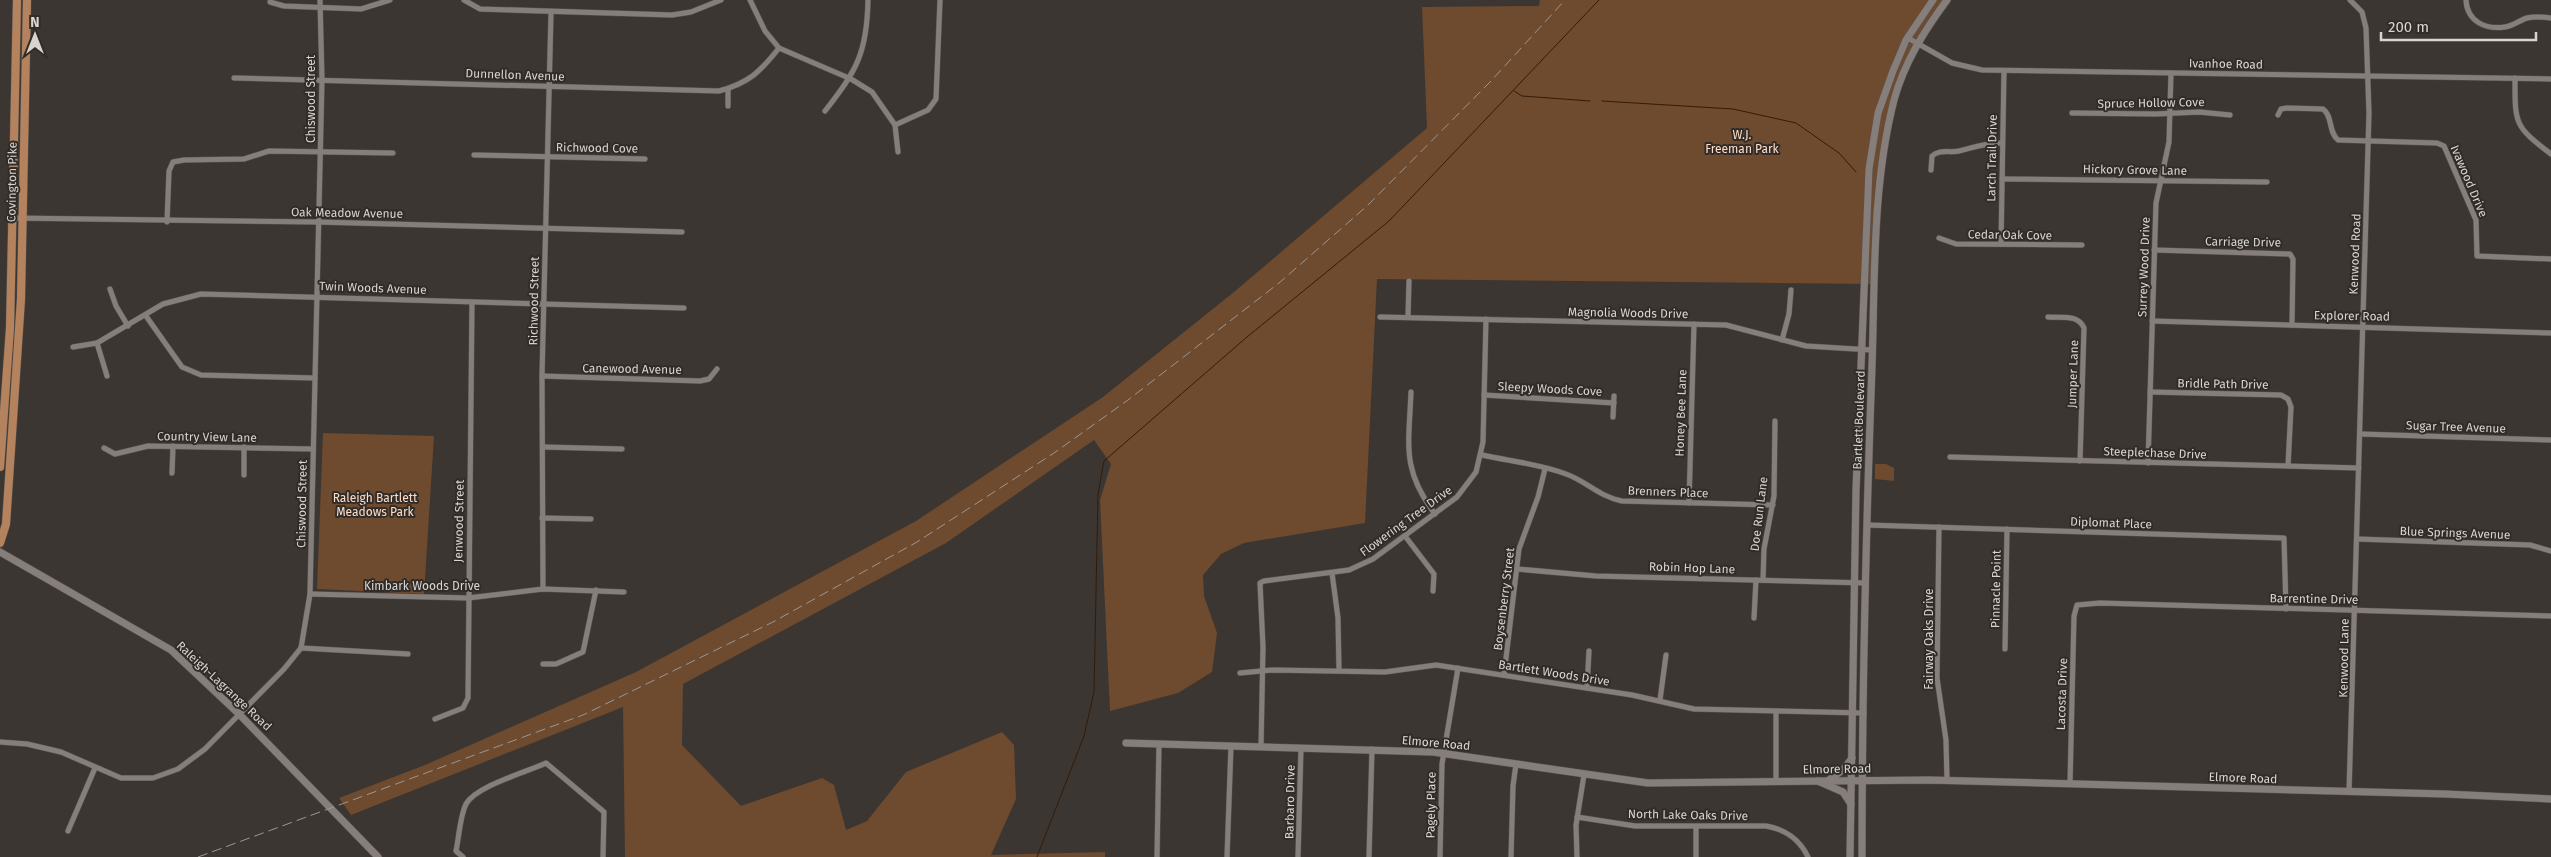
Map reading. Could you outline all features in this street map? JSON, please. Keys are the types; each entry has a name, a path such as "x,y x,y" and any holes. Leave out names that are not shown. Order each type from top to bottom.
{"main road":[{"name":"Covington Pike","path":"0,467 10,328 17,0"},
{"name":"Covington Pike","path":"0,543 6,524 18,367 27,0"},
{"name":"Bartlett Boulevard","path":"1850,857 1854,582 1861,350 1870,155 1878,114 1908,38 1933,0"},
{"name":"Bartlett Boulevard","path":"1862,857 1867,525 1872,350 1882,164 1896,94 1917,43 1947,0"},
{"name":"Raleigh-Lagrange Road","path":"0,552 171,650 239,714 378,857"},
{"name":"Elmore Road","path":"1126,743 1372,749 1444,753 1657,783 1946,780 2551,799"},
{"path":"1828,780 1844,769 1852,758"},
{"path":"1815,780 1844,792 1851,804"}],"street":[{"name":"Chiswood Street","path":"0,742 27,744 61,752 121,778 153,778 178,769 205,749 284,669 301,648 310,594 322,80 320,0"},
{"path":"270,2 284,6 362,9 390,0"},
{"path":"464,0 480,9 551,13 672,15 691,12 721,0"},
{"path":"750,0 765,31 778,48 851,79 872,92 895,124 898,152"},
{"path":"825,111 851,79 863,48 867,26 868,0"},
{"path":"895,124 928,110 936,99 940,0"},
{"name":"Kenwood Road","path":"2350,0 2362,12 2366,28 2368,75 2360,434"},
{"path":"2466,0 2467,10 2474,21 2485,26 2506,27 2527,18 2551,18"},
{"name":"Richwood Street","path":"543,588 542,376 551,13"},
{"name":"Ivanhoe Road","path":"1908,38 1934,54 1962,66 2004,71 2551,79"},
{"name":"Dunnellon Avenue","path":"234,78 719,91 740,85 761,70 778,48"},
{"name":"Larch Trail Drive","path":"2001,244 2004,71"},
{"name":"Surrey Wood Drive","path":"2148,463 2156,203 2168,148 2171,113 2171,73"},
{"path":"2515,78 2515,114 2518,123 2524,133 2551,154"},
{"path":"728,88 728,106"},
{"path":"2278,115 2281,110 2287,108 2323,109 2328,114 2333,135 2338,140 2368,142"},
{"name":"Spruce Hollow Cove","path":"2072,114 2199,112 2230,115"},
{"name":"Ivawood Drive","path":"2368,142 2437,143 2444,146 2476,220 2477,256 2551,259"},
{"path":"1931,170 1931,158 1935,153 1959,151 1984,143 2002,143"},
{"path":"167,222 169,171 173,162 244,159 269,151 320,150 393,153"},
{"name":"Richwood Cove","path":"474,155 645,159"},
{"name":"Hickory Grove Lane","path":"2002,179 2267,182"},
{"name":"Oak Meadow Avenue","path":"12,218 167,222 318,222 682,232"},
{"name":"Cedar Oak Cove","path":"1939,238 1952,243 2082,245"},
{"name":"Carriage Drive","path":"2154,250 2290,254 2293,259 2292,324"},
{"path":"1408,317 1409,281"},
{"path":"110,289 116,306 128,326"},
{"path":"1782,340 1790,309 1791,290"},
{"name":"Twin Woods Avenue","path":"73,347 97,343 146,316 163,304 201,294 684,308"},
{"name":"Jenwood Street","path":"435,719 463,708 468,698 472,302"},
{"path":"146,316 182,367 201,375 315,378"},
{"name":"Magnolia Woods Drive","path":"1380,317 1731,326 1815,348 1872,350"},
{"name":"Jumper Lane","path":"2048,317 2076,319 2081,321 2084,328 2080,461"},
{"name":"Flowering Tree Drive","path":"1261,747 1263,639 1260,583 1264,580 1354,569 1368,562 1461,494 1473,477 1482,455 1486,319"},
{"name":"Explorer Road","path":"2152,321 2551,333"},
{"name":"Honey Bee Lane","path":"1689,503 1694,324"},
{"path":"97,343 106,376"},
{"name":"Canewood Avenue","path":"542,376 700,380 709,379 717,369"},
{"path":"1411,392 1409,455 1412,474 1419,492 1434,514"},
{"name":"Bridle Path Drive","path":"2150,392 2281,395 2288,399 2291,407 2288,466"},
{"name":"Sleepy Woods Cove","path":"1484,395 1614,402"},
{"name":"Sleepy Woods Cove","path":"1613,417 1614,396"},
{"name":"Doe Run Lane","path":"1763,580 1764,548 1772,505 1775,421"},
{"name":"Sugar Tree Avenue","path":"2360,434 2551,440"},
{"name":"Kenwood Lane","path":"2350,792 2360,434"},
{"name":"Country View Lane","path":"104,448 115,454 148,446 313,449"},
{"path":"172,473 173,446"},
{"path":"244,447 244,475"},
{"path":"543,447 622,450"},
{"name":"Brenners Place","path":"1482,455 1569,475 1604,496 1617,500 1772,505"},
{"name":"Steeplechase Drive","path":"1950,457 2359,468"},
{"name":"Boysenberry Street","path":"1504,675 1520,545 1538,497 1545,469"},
{"path":"542,518 591,519"},
{"name":"Diplomat Place","path":"1867,525 2284,538 2286,609"},
{"name":"Fairway Oaks Drive","path":"1939,527 1937,673 1946,740 1946,780"},
{"name":"Pinnacle Point","path":"2005,649 2007,530"},
{"path":"1405,536 1434,574 1433,591"},
{"name":"Blue Springs Avenue","path":"2358,539 2530,545 2551,551"},
{"name":"Robin Hop Lane","path":"1517,569 1596,576 1866,583"},
{"path":"1332,573 1338,618 1338,671"},
{"path":"1754,618 1756,580"},
{"name":"Kimbark Woods Drive","path":"310,594 468,598 543,588 624,592"},
{"path":"543,664 556,664 583,652 596,590"},
{"name":"Barrentine Drive","path":"2077,605 2100,603 2551,616"},
{"name":"Lacosta Drive","path":"2070,784 2074,616 2077,605"},
{"path":"301,648 408,654"},
{"path":"1587,688 1589,651"},
{"path":"1660,700 1666,655"},
{"name":"Bartlett Woods Drive","path":"1240,673 1262,671 1384,672 1427,665 1458,668 1660,700 1698,710 1864,713"},
{"name":"Pagely Place","path":"1440,857 1444,753 1458,668"},
{"path":"1776,712 1776,782"},
{"path":"1157,857 1159,744"},
{"path":"1228,857 1231,746"},
{"name":"Barbaro Drive","path":"1298,857 1301,748"},
{"path":"1369,857 1372,749"},
{"path":"463,857 456,850 466,805 476,793 546,763 604,812 603,857"},
{"path":"1511,857 1513,786 1516,764"},
{"path":"68,831 95,768"},
{"path":"1577,857 1577,817 1584,774"},
{"name":"North Lake Oaks Drive","path":"1577,817 1635,826 1766,826 1779,829 1795,839 1808,857"},
{"path":"1696,827 1696,857"}],"green space":[{"name":"W.J. Freeman Park","path":"1540,0 1947,0 1932,21 1898,88 1882,164 1875,284 1377,279 1365,523 1244,543 1221,554 1203,575 1204,596 1217,633 1212,672 1178,693 1110,711 1100,500 1111,464 1094,440 946,543 683,684 682,745 741,806 822,778 834,785 846,830 867,821 906,772 1002,732 1014,745 1016,799 991,855 1105,852 1105,857 625,857 623,707 351,815 339,798 425,765 636,672 916,521 1103,397 1234,292 1427,128 1422,7 1539,6"},
{"name":"Raleigh Bartlett Meadows Park","path":"323,433 434,436 424,594 317,589"},
{"path":"1875,464 1886,464 1894,468 1894,481 1875,479"}],"waterway":[{"path":"1037,857 1084,736 1094,692 1098,494 1104,461 1247,337 1389,221 1599,0"},
{"path":"1514,91 1522,96 1590,101"},
{"path":"1602,101 1733,109 1796,123 1839,153 1856,172"}],"railway":[{"path":"198,857 583,715 773,622 917,542 1054,453 1128,400 1279,283 1367,206 1491,81 1565,0"}]}
